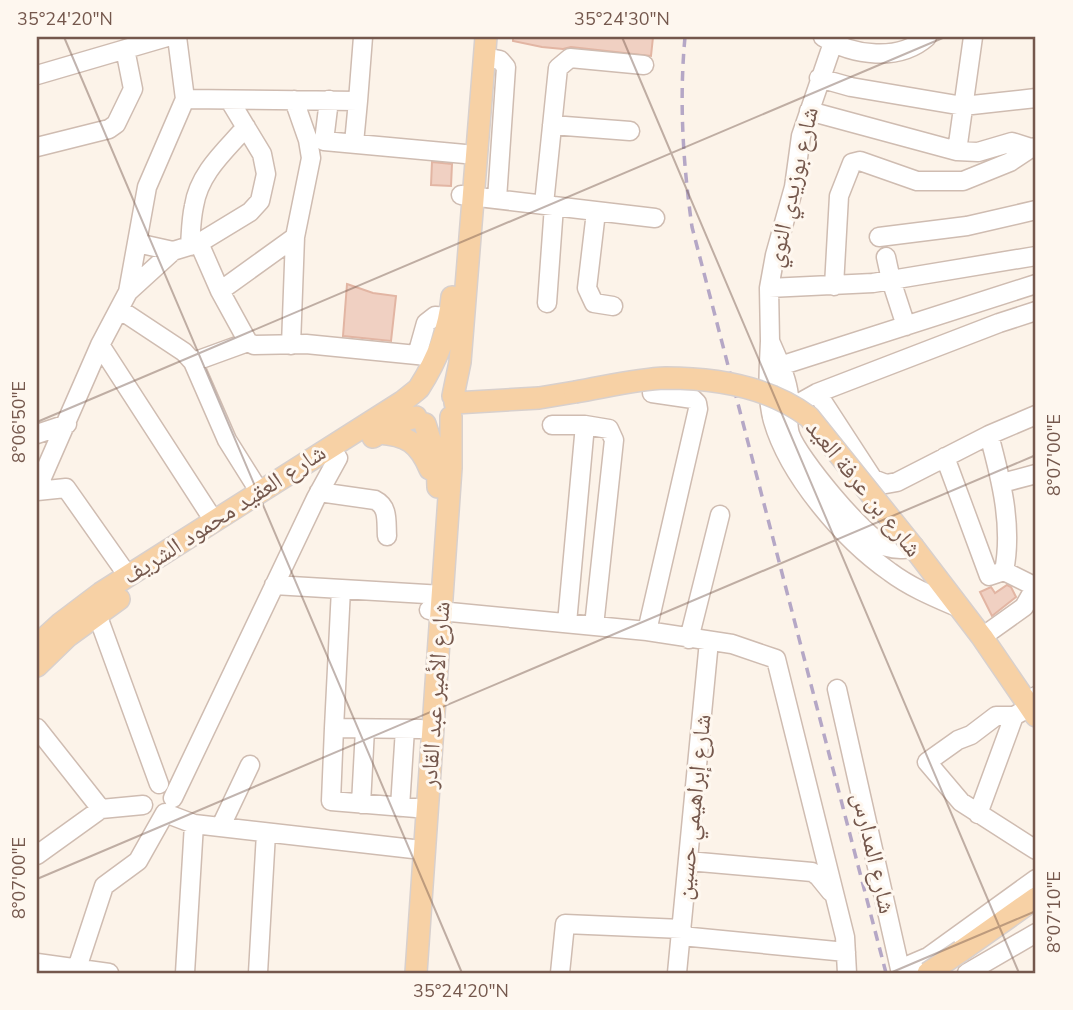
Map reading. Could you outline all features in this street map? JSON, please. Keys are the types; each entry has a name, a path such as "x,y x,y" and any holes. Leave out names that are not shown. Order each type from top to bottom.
{"main road":[{"name":"شارع الأمير عبد القادر","path":"404,973 413,849 408,808 413,729 436,603 451,468 453,405 460,362 467,196 465,154 474,37"},
{"name":"شارع الأمير عبد القادر","path":"418,389 427,356 450,317 485,47"},
{"name":"شارع بن عرفة العيد","path":"453,405 539,398 664,378 750,388 793,405 809,417 917,553 982,637 1029,709"},
{"path":"438,383 450,390 453,405 439,425 420,421 411,408 411,400 424,384 438,383"},
{"name":"شارع العقيد محمود الشريف","path":"37,645 74,613 128,576 402,402 418,389"},
{"name":"شارع العقيد محمود الشريف","path":"37,666 62,641 97,614 338,458 405,419 420,421"},
{"name":"شارع الأمير عبد القادر","path":"416,973 436,603 438,490 437,461 420,421"},
{"path":"379,433 403,436 415,443 424,454 438,490"},
{"path":"928,965 961,951 1036,898"},
{"path":"997,925 1036,906"}],"street":[{"path":"37,75 117,46 167,37"},
{"path":"66,488 37,490 100,345 128,292 147,187 186,99 177,37"},
{"path":"354,143 363,37"},
{"path":"830,39 874,54 897,53 927,37"},
{"path":"957,151 973,37"},
{"name":"شارع بوزيدي النوي","path":"830,39 801,136 794,187 775,255 769,288 769,391 773,420 785,452 820,503 844,531 890,573 957,607"},
{"path":"37,147 109,129 116,124 132,89 117,46"},
{"path":"485,47 506,67 497,198"},
{"path":"547,303 552,125 558,68 569,58 644,65"},
{"path":"819,78 850,87 963,106 1036,98"},
{"path":"186,99 358,101"},
{"path":"294,100 316,140"},
{"path":"291,345 295,237 311,159 328,100"},
{"path":"128,292 187,247 250,212 260,201 266,174 265,164 247,127 230,101"},
{"path":"809,111 957,151 978,152 1012,142 1033,148"},
{"path":"552,125 630,131"},
{"path":"247,127 208,170 199,186 187,247 220,291 248,342 260,347 291,345 427,356"},
{"path":"316,140 465,154"},
{"path":"834,286 839,196 852,163 860,161 917,181 963,181 1010,162 1033,148"},
{"path":"467,196 655,218"},
{"path":"878,237 967,226 1036,211"},
{"path":"596,212 587,288 594,303 613,306"},
{"path":"220,291 295,237"},
{"path":"137,243 187,247"},
{"path":"769,288 834,286 891,280 1036,256"},
{"path":"886,257 906,326"},
{"path":"780,366 1036,284"},
{"path":"119,309 184,352 193,362 227,440 259,491"},
{"path":"773,420 789,407 817,393 1036,311"},
{"name":"شارع بوزيدي النوي","path":"770,341 788,387 789,432 793,441 846,512 885,546 917,553"},
{"path":"193,362 248,342"},
{"path":"100,345 214,521"},
{"path":"646,631 698,409 693,399 652,393"},
{"path":"817,393 873,480 886,484 897,482 989,435 1036,415"},
{"path":"37,434 67,424"},
{"path":"552,425 584,425 609,429 614,440 594,626"},
{"path":"567,624 584,425"},
{"path":"989,435 1002,483 1008,550 1004,571"},
{"path":"54,454 66,488 128,576"},
{"path":"945,457 989,576 1004,571 1036,586 1024,607 982,637"},
{"path":"77,968 104,886 138,861 169,806 319,492 338,458"},
{"path":"1002,483 1036,474"},
{"path":"319,492 381,503 386,509 387,536"},
{"path":"689,639 720,515"},
{"path":"890,573 910,565 917,553"},
{"path":"274,585 341,589 567,624 732,643 776,659 845,937 847,973"},
{"path":"341,589 331,801 408,808"},
{"path":"97,614 159,784"},
{"name":"شارع إبراهيمي حسين","path":"677,973 709,641"},
{"name":"شارع المدارس","path":"837,689 900,968 928,965"},
{"path":"978,814 1029,709"},
{"path":"1029,709 996,716 927,762 961,802 1036,850"},
{"path":"37,728 101,810"},
{"path":"334,728 413,729"},
{"path":"361,804 365,729"},
{"path":"221,826 250,765"},
{"path":"169,806 155,815 146,810 143,805 145,790 159,784 167,787 169,806 194,824 413,849"},
{"path":"39,849 101,810 143,805"},
{"path":"186,973 194,824"},
{"path":"258,973 266,833"},
{"path":"688,860 812,872 835,897"},
{"path":"939,973 928,965 1036,879"},
{"path":"560,973 565,924 681,933 846,952"},
{"path":"967,973 1036,933"},
{"path":"37,963 109,973"}],"building":[{"path":"513,37 653,37 651,56 571,47 542,47 513,41"},
{"path":"432,162 452,164 451,186 431,185"},
{"path":"347,284 373,293 396,296 391,341 343,336"},
{"path":"1007,585 1016,597 992,616 980,592 991,587 995,593"}],"railway":[{"path":"685,37 683,132 692,227 886,973"}]}
